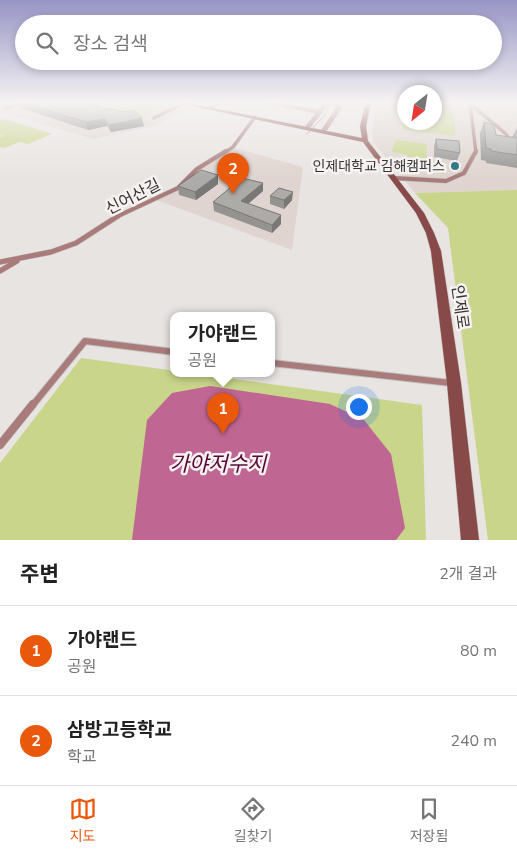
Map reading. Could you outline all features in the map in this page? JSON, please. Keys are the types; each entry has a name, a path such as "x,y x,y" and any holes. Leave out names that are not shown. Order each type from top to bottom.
{"main road":[{"path":"304,127 366,141 362,127"},
{"name":"인제로","path":"366,141 420,213 436,251 454,383 470,540"}],"street":[{"path":"321,131 324,127"}],"lane":[{"name":"신어산길","path":"0,262 19,260 76,243 125,212 178,188 197,169 232,147 249,127"},
{"path":"393,178 446,181 464,173 476,154 472,127"},
{"path":"498,127 506,134 515,149"},
{"path":"0,271 19,260"},
{"path":"0,445 85,342 170,352"},
{"path":"275,363 454,383"}],"shaded area":[{"path":"53,127 148,127 94,139"},
{"name":"인제대학교 김해캠퍼스","path":"372,127 397,127 397,130 442,130 442,127 517,127 517,190 415,193 374,143"},
{"path":"235,148 303,167 292,250 154,199 179,188 204,166"}],"green space":[{"path":"0,127 31,127 52,134 28,144 20,142 4,148 0,147 0,137 3,136 0,135"},
{"path":"442,127 455,127 455,136 410,130 442,130"},
{"path":"395,140 427,144 426,161 443,163 444,174 406,168 408,155 392,152"},
{"path":"517,190 517,540 488,540 448,228 415,193"},
{"path":"81,358 170,370 170,377 219,377 422,405 426,540 0,540 0,463"}],"water":[{"name":"가야저수지","path":"210,386 330,404 364,420 391,454 405,528 396,540 132,540 147,420 172,393"}],"building":[{"path":"484,127 494,127 496,135 517,138 517,155 491,151 491,149 486,148"},
{"path":"436,139 459,141 460,153 437,149"},
{"path":"201,170 218,175 195,192 178,186"},
{"path":"242,178 263,183 241,201 281,215 272,225 213,202"},
{"path":"279,188 293,192 284,200 270,196"}],"waterway":[{"path":"307,134 313,127"}],"place":[{"name":"인제대학교 김해캠퍼스","path":"455,166"},
{"name":"삼방고등학교","path":"233,194"},
{"name":"가야랜드","path":"223,434"}]}
